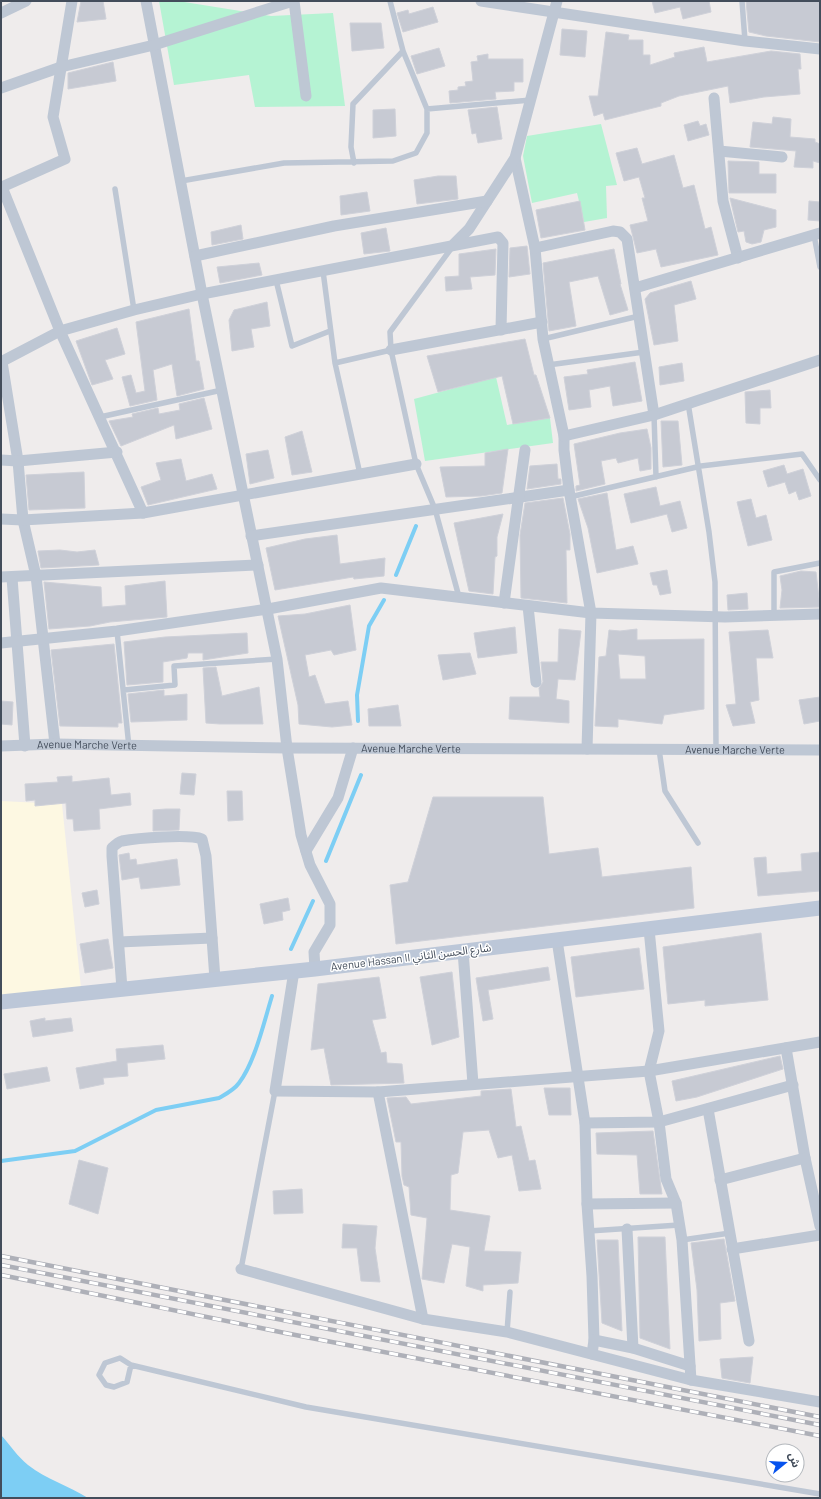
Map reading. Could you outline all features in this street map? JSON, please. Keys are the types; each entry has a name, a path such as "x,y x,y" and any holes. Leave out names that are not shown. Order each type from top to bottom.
{"street":[{"path":"1,13 26,1"},
{"path":"72,1 53,117 65,159 2,187 6,209 60,331 117,452 143,513"},
{"path":"146,1 202,294 244,495 251,536 268,609 277,659 287,748 301,835 310,865 326,894 331,913 330,925 314,952 315,969"},
{"path":"265,1 293,1"},
{"path":"1,88 61,68 154,45 293,1"},
{"path":"293,1 306,96"},
{"path":"481,1 555,6 745,41 820,48"},
{"path":"454,244 469,229 515,158 532,100 555,6"},
{"path":"714,98 723,201 738,258"},
{"path":"719,151 782,157"},
{"path":"515,158 535,248 543,339 564,436 564,450 569,493 591,613 587,749"},
{"path":"195,256 334,226 487,201"},
{"path":"535,248 613,231 620,232 627,239 654,415"},
{"path":"635,288 817,234"},
{"path":"55,744 36,576 23,520 18,461 1,362 60,331 134,310 202,294 454,244 498,237 503,243 501,330"},
{"path":"391,350 542,322"},
{"path":"564,436 654,415 820,360"},
{"path":"504,603 525,450"},
{"path":"1,460 18,461 117,452"},
{"path":"1,519 23,520 143,513 416,464"},
{"path":"251,536 519,497 569,493"},
{"path":"25,746 16,642 6,577 258,565"},
{"path":"1,643 117,631 268,609 381,588 591,613 716,616 820,614"},
{"path":"528,606 536,682"},
{"name":"Avenue Marche Verte","path":"1,746 55,744 129,747 820,750"},
{"path":"306,851 338,798 353,748"},
{"path":"122,989 112,848 121,841 185,837 196,837 202,839 204,844 215,979"},
{"name":"Avenue Hassan II شارع الحسن الثاني","path":"1,1002 315,969 820,908"},
{"path":"649,929 659,1031 649,1071 659,1122 666,1179 676,1203 682,1240 691,1380"},
{"path":"119,942 212,938"},
{"path":"557,940 585,1123 587,1204 594,1340 592,1354"},
{"path":"463,951 473,1084"},
{"path":"294,971 275,1090 378,1092 649,1071 820,1042"},
{"path":"786,1048 805,1158 820,1226"},
{"path":"585,1123 659,1122 708,1110 793,1085"},
{"path":"378,1092 423,1319"},
{"path":"708,1110 749,1341"},
{"path":"720,1180 805,1158"},
{"path":"587,1204 676,1203"},
{"path":"627,1229 633,1348"},
{"path":"732,1249 820,1235"},
{"path":"241,1269 423,1319 507,1332 691,1380 820,1402"},
{"path":"594,1340 633,1348 690,1366"}],"lane":[{"path":"181,181 284,163 393,162 416,153 427,133 426,109 403,51 390,1"},
{"path":"742,1 745,41"},
{"path":"354,163 351,148 353,104 403,51"},
{"path":"426,109 532,100"},
{"path":"115,189 134,310"},
{"path":"817,234 820,267"},
{"path":"454,244 390,332 391,350 416,464 435,509 458,597"},
{"path":"323,271 335,363 360,474"},
{"path":"276,280 292,346 330,331"},
{"path":"543,339 640,316"},
{"path":"335,363 391,350"},
{"path":"548,365 644,352"},
{"path":"100,417 222,390"},
{"path":"688,403 699,466 712,560 716,616 716,750"},
{"path":"654,415 656,477"},
{"path":"569,493 656,477 699,466 802,454 820,480"},
{"path":"774,615 774,572 820,562"},
{"path":"117,631 129,747"},
{"path":"124,690 175,685 174,666 277,659"},
{"path":"660,749 665,791 698,843"},
{"path":"241,1269 275,1090"},
{"path":"589,1231 679,1225"},
{"path":"682,1240 730,1233"},
{"path":"507,1332 510,1292"},
{"path":"131,1365 127,1382 114,1387 106,1385 99,1375 104,1363 120,1358 131,1365 306,1407 820,1494"}],"shaded area":[{"path":"1,801 62,804 81,988 1,997"}],"green space":[{"path":"159,1 178,1 271,16 333,13 345,106 255,107 249,75 174,85"},
{"path":"601,124 617,185 606,186 607,218 584,222 577,193 532,203 523,156 527,136"},
{"path":"496,377 507,425 550,418 553,443 425,461 414,399"}],"water":[{"path":"1,1435 17,1455 28,1465 88,1498 1,1498"}],"building":[{"path":"81,1 103,1 106,19 77,22"},
{"path":"652,1 709,1 711,12 683,19 680,7 655,13"},
{"path":"746,1 820,1 820,42 766,36 749,32"},
{"path":"433,7 438,22 403,32 397,13 408,10 409,14"},
{"path":"350,23 381,23 384,48 352,51"},
{"path":"562,29 587,31 585,57 560,55"},
{"path":"606,32 629,35 628,40 643,40 643,55 650,55 650,65 675,57 674,53 704,47 707,62 771,51 800,54 801,69 798,69 800,94 764,97 730,103 728,86 679,96 661,103 661,106 605,120 603,113 594,116 589,96 598,96"},
{"path":"439,48 445,66 417,74 411,56"},
{"path":"488,54 488,59 523,59 523,82 514,82 514,91 495,92 496,99 450,103 449,91 458,90 458,87 466,86 465,82 473,81 471,62 478,61 477,56"},
{"path":"113,62 116,81 68,89 68,73"},
{"path":"497,107 502,139 478,143 476,133 472,134 468,110"},
{"path":"395,109 396,136 373,138 373,110"},
{"path":"773,117 791,119 790,137 815,139 815,142 820,144 820,163 813,161 813,168 794,167 796,151 750,147 753,122 772,124"},
{"path":"698,121 700,126 706,124 709,135 688,141 684,125"},
{"path":"637,148 642,164 674,155 683,188 694,185 705,229 711,227 718,255 661,267 656,249 637,253 630,225 648,221 642,198 645,198 639,177 624,181 616,153"},
{"path":"728,161 759,162 759,174 776,174 776,193 729,193"},
{"path":"438,176 456,176 458,199 417,204 414,180"},
{"path":"367,192 370,211 341,215 340,196"},
{"path":"730,198 776,210 776,227 764,230 761,242 752,244 746,242 744,231 738,232"},
{"path":"580,201 585,230 541,238 536,210"},
{"path":"809,201 820,202 820,221 808,220"},
{"path":"241,225 243,239 212,245 211,232"},
{"path":"386,228 390,251 364,254 361,233"},
{"path":"527,246 530,274 509,277 510,248"},
{"path":"496,249 495,275 470,277 472,289 446,291 445,277 459,276 459,254"},
{"path":"614,249 620,284 628,310 610,315 598,276 569,282 576,326 549,331 543,263"},
{"path":"259,263 262,275 220,283 217,267"},
{"path":"691,281 696,299 674,305 678,341 654,345 645,299 650,293"},
{"path":"267,302 270,326 251,329 254,347 232,351 229,320 234,310"},
{"path":"189,309 196,361 199,361 204,389 177,396 172,364 153,370 157,400 130,406 122,377 131,375 136,393 145,391 136,322"},
{"path":"117,328 125,354 105,360 113,379 92,385 76,341"},
{"path":"525,339 534,375 536,375 550,418 513,424 502,376 438,392 427,356"},
{"path":"635,362 642,401 613,406 610,386 589,390 591,407 569,410 564,377 588,374 587,370"},
{"path":"682,363 684,381 660,385 659,367"},
{"path":"770,390 771,408 760,408 760,424 746,423 745,392"},
{"path":"204,398 212,429 176,439 174,425 121,446 109,421 133,417 132,414 158,408 159,414 180,410 179,404"},
{"path":"661,421 678,421 682,465 663,467"},
{"path":"647,429 651,448 651,469 640,471 638,458 618,463 616,458 601,461 605,484 576,491 576,486 580,485 574,444 620,433"},
{"path":"302,431 312,472 292,475 285,437"},
{"path":"508,449 502,493 481,496 446,497 440,467 485,466 485,453"},
{"path":"268,450 274,478 250,484 246,454"},
{"path":"181,459 186,481 212,474 217,489 148,505 141,487 161,480 156,463"},
{"path":"557,464 558,479 561,479 561,484 527,489 530,466"},
{"path":"784,465 787,474 803,469 811,496 799,500 796,491 789,494 785,482 768,487 763,471"},
{"path":"84,472 85,508 29,510 26,475"},
{"path":"656,487 660,506 680,501 687,528 672,532 667,514 631,523 624,494"},
{"path":"607,493 616,550 633,546 638,564 597,573 588,528 578,499"},
{"path":"563,498 570,534 570,550 566,550 567,603 521,598 520,535 525,503"},
{"path":"751,499 756,518 766,515 772,540 748,546 737,502"},
{"path":"503,514 497,537 497,556 495,557 493,594 469,591 454,523"},
{"path":"337,535 340,564 385,558 384,576 354,579 353,577 275,590 266,548 305,539"},
{"path":"60,550 77,552 95,550 99,565 41,568 38,551"},
{"path":"667,570 671,593 660,595 657,585 653,585 650,573"},
{"path":"801,571 816,572 820,607 780,608 782,590 780,576"},
{"path":"165,581 167,617 49,629 44,582 101,587 102,607 126,605 125,586"},
{"path":"747,593 748,609 728,610 727,595"},
{"path":"350,605 356,650 334,655 331,650 305,655 309,677 315,675 325,704 348,701 352,725 332,727 299,724 298,705 278,616 305,614"},
{"path":"515,627 517,653 478,658 474,633"},
{"path":"559,629 581,631 575,680 558,679 556,699 569,701 569,723 509,719 510,697 540,697 539,688 543,682 541,662 558,662"},
{"path":"637,629 637,640 704,639 704,709 664,715 662,724 618,719 618,727 595,726 599,657 606,656 609,630 620,631","holes":["618,654 645,656 646,679 620,679"]},
{"path":"768,630 773,658 756,658 759,700 750,702 755,723 733,726 726,705 736,704 729,632"},
{"path":"247,633 248,653 203,660 203,653 188,653 187,658 163,662 163,682 127,685 124,642 165,637"},
{"path":"114,644 122,723 118,723 118,727 60,726 51,650"},
{"path":"470,653 476,674 443,680 438,655"},
{"path":"216,667 222,696 259,687 263,724 206,723 203,668"},
{"path":"164,690 164,696 187,694 187,720 131,722 128,694"},
{"path":"820,697 820,721 804,724 799,700"},
{"path":"1,701 13,702 12,725 1,724"},
{"path":"398,705 401,726 369,726 368,709"},
{"path":"182,773 196,774 194,795 180,794"},
{"path":"72,776 72,782 109,778 111,795 130,793 131,805 99,809 100,829 74,831 73,819 67,819 66,803 35,806 35,800 26,801 25,784 58,782 57,777"},
{"path":"227,791 242,791 243,820 228,821"},
{"path":"433,797 543,797 549,854 598,848 602,877 691,867 694,908 396,944 390,885 408,882"},
{"path":"180,809 179,830 153,831 153,810"},
{"path":"820,852 820,891 758,896 754,858 766,857 767,874 802,871 801,854"},
{"path":"129,853 130,860 136,859 137,865 177,859 180,885 141,889 139,877 122,880 119,855"},
{"path":"97,890 99,904 85,907 82,893"},
{"path":"288,898 290,910 282,912 283,920 264,924 260,904"},
{"path":"761,933 768,1000 705,1006 705,1000 668,1004 663,947"},
{"path":"108,939 113,968 85,973 80,944"},
{"path":"639,948 644,989 576,997 571,957"},
{"path":"548,967 550,980 488,990 493,1019 483,1021 476,978"},
{"path":"452,972 459,1037 432,1045 420,977"},
{"path":"379,977 386,1018 372,1020 381,1053 386,1052 387,1063 402,1064 404,1083 331,1085 324,1048 311,1050 318,984"},
{"path":"45,1018 45,1021 71,1018 73,1031 33,1037 30,1021"},
{"path":"163,1045 165,1059 127,1063 128,1076 103,1078 104,1084 80,1089 76,1068 117,1061 116,1049"},
{"path":"780,1056 783,1069 697,1097 676,1101 672,1081"},
{"path":"47,1067 50,1081 7,1089 4,1074"},
{"path":"544,1088 570,1088 571,1115 549,1115"},
{"path":"511,1089 516,1127 521,1126 529,1161 535,1160 541,1189 519,1191 512,1155 498,1158 489,1130 463,1132 458,1173 451,1175 450,1210 490,1216 484,1251 521,1252 518,1283 483,1285 483,1291 466,1286 470,1247 452,1244 444,1283 422,1279 427,1218 411,1215 409,1187 404,1185 402,1176 401,1142 396,1142 387,1098 406,1097 411,1104 481,1096 481,1091"},
{"path":"653,1131 662,1194 640,1194 637,1155 597,1154 596,1133"},
{"path":"79,1160 108,1168 98,1214 69,1204"},
{"path":"302,1189 303,1213 274,1214 273,1191"},
{"path":"343,1224 377,1226 375,1248 380,1282 361,1281 357,1248 342,1248"},
{"path":"638,1237 665,1237 670,1349 640,1338"},
{"path":"724,1239 735,1301 720,1303 721,1339 699,1341 697,1290 691,1243"},
{"path":"597,1240 618,1240 622,1331 602,1323"},
{"path":"753,1357 750,1383 722,1378 720,1359"}],"waterway":[{"path":"396,575 416,526"},
{"path":"358,721 357,695 369,626 384,600"},
{"path":"326,861 361,775"},
{"path":"291,949 313,901"},
{"path":"1,1161 75,1151 156,1110 219,1098 235,1088 245,1074 254,1053 272,996"}],"railway":[{"path":"1,1256 820,1417"},
{"path":"1,1265 820,1425"},
{"path":"1,1275 285,1333 820,1436"}]}
